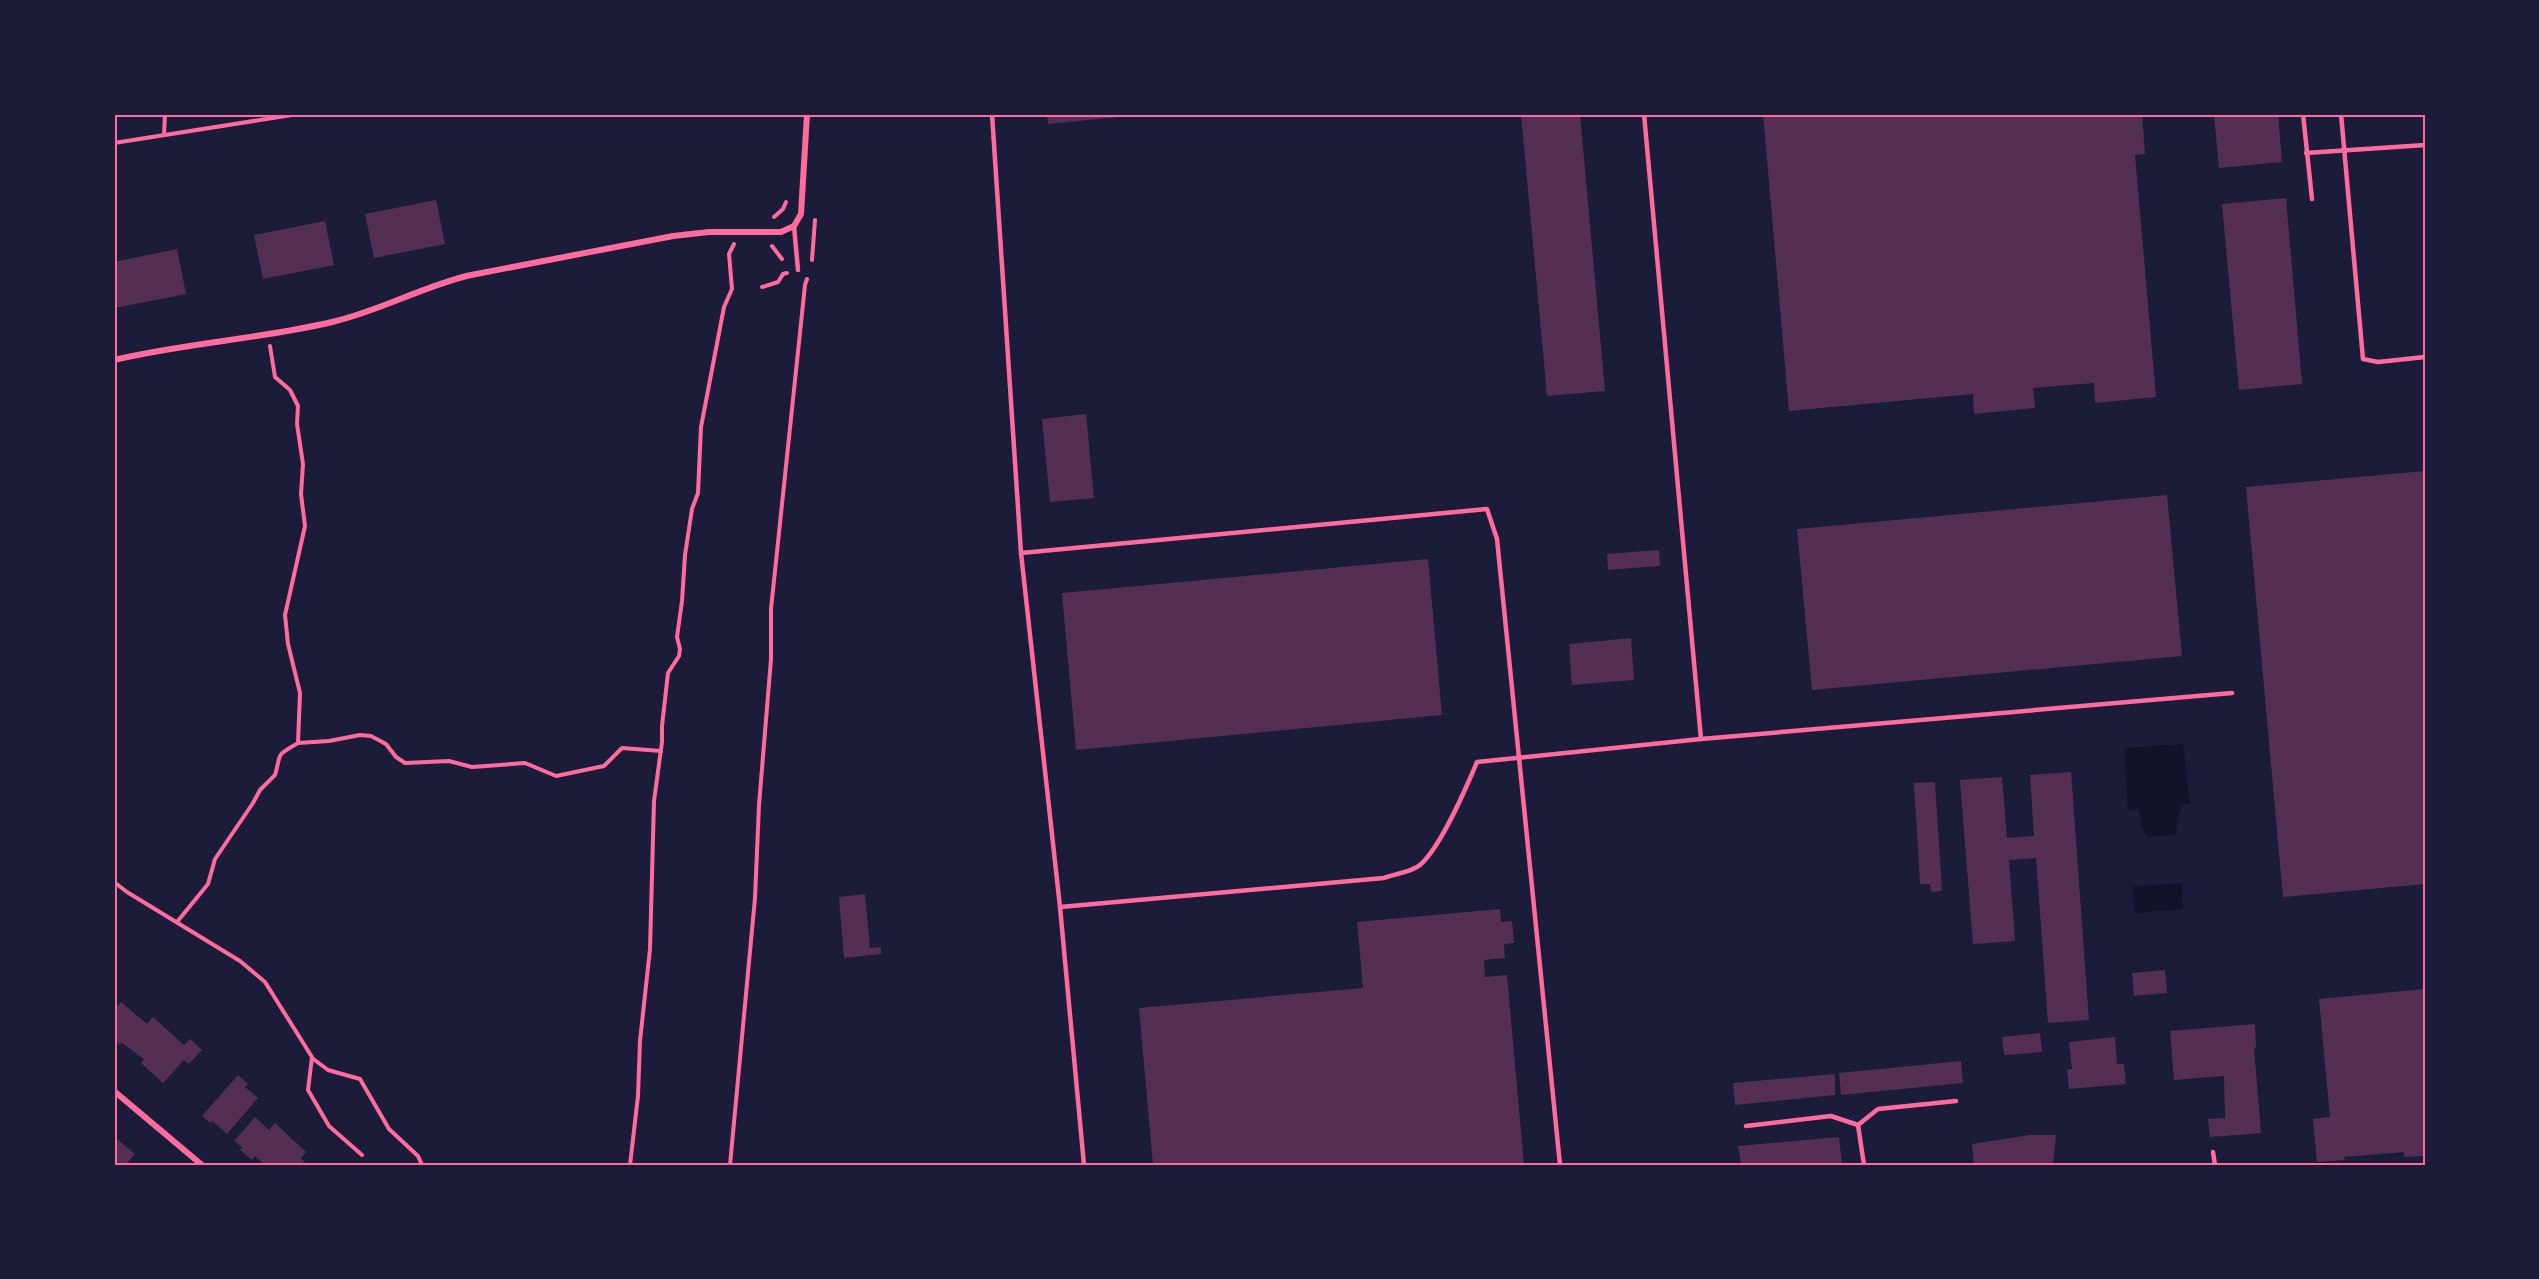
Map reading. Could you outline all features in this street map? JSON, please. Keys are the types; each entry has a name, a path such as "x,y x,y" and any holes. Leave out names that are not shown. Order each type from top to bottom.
{"street":[{"path":"114,360 332,322 374,309 441,283 471,275 673,236 753,231 780,232 794,226 801,214 807,114"},
{"path":"114,1091 202,1165"}],"lane":[{"path":"992,114 1021,553 1060,907 1084,1165"},
{"path":"1644,114 1701,739"},
{"path":"2303,114 2312,199"},
{"path":"2341,114 2363,359 2378,362 2425,357"},
{"path":"2306,153 2425,145"},
{"path":"794,226 798,270"},
{"path":"1021,553 1487,509 1497,539 1560,1165"},
{"path":"1060,907 1384,878 1419,866 1439,839 1467,787 1477,762 1701,739 2232,693"},
{"path":"1858,1125 1878,1109 1956,1101"},
{"path":"1746,1126 1832,1116 1858,1125"},
{"path":"1858,1125 1864,1165"},
{"path":"2214,1152 2215,1165"}],"path":[{"path":"164,135 165,114"},
{"path":"114,143 298,114"},
{"path":"767,219 776,216 783,209 787,200"},
{"path":"812,270 815,213"},
{"path":"630,1165 650,949 654,801 668,673 679,656 677,637 685,555 692,509 698,493 701,427 723,307 732,289 729,254 734,244 744,240 753,231"},
{"path":"765,243 772,246 781,256 783,274"},
{"path":"730,1165 755,898 759,805 770,681 771,609 805,285 808,277"},
{"path":"268,333 275,377 290,390 298,406 297,424 303,464 300,494 305,526 285,615 288,644 300,693 298,743"},
{"path":"177,921 208,885 215,859 260,790 275,775 277,760 281,753 298,743 329,741 360,735 371,736 386,744 396,757 405,763 449,761 472,767 525,763 556,776 604,766 622,748 661,752"},
{"path":"114,882 240,961 265,982 312,1057 328,1070 360,1079 389,1129 418,1156 422,1165"},
{"path":"312,1057 308,1090 329,1126 362,1155"}],"shaded area":[{"path":"2183,744 2190,804 2181,805 2175,834 2148,837 2142,829 2139,809 2128,810 2124,748"},
{"path":"2181,883 2183,909 2135,913 2132,887"}],"building":[{"path":"1047,114 1129,114 1129,116 1048,124"},
{"path":"1521,114 1580,114 1605,391 1547,396"},
{"path":"1763,114 2142,114 2145,154 2135,155 2156,397 2095,403 2094,383 2033,388 2035,408 1974,414 1973,394 1789,411"},
{"path":"2214,114 2278,114 2282,162 2219,168"},
{"path":"2286,198 2302,384 2239,390 2222,204"},
{"path":"436,200 445,244 374,258 365,214"},
{"path":"325,221 334,265 263,279 254,235"},
{"path":"177,249 186,294 115,308 114,262"},
{"path":"1086,414 1094,498 1050,502 1042,419"},
{"path":"2425,471 2425,884 2283,897 2246,487"},
{"path":"2167,495 2182,656 1812,690 1797,529"},
{"path":"1659,550 1660,566 1608,570 1607,554"},
{"path":"1428,559 1442,715 1076,750 1062,593"},
{"path":"1631,638 1634,680 1572,685 1569,644"},
{"path":"2071,772 2089,1020 2048,1023 2036,858 2009,860 2015,941 1973,944 1960,780 2002,777 2007,838 2034,836 2030,775"},
{"path":"1935,782 1942,891 1931,892 1930,884 1920,884 1914,783"},
{"path":"865,894 870,948 881,947 881,954 844,958 839,897"},
{"path":"1500,909 1501,922 1512,921 1514,943 1504,944 1505,958 1484,960 1485,977 1507,975 1524,1165 1153,1165 1139,1008 1363,988 1357,922"},
{"path":"2165,970 2167,993 2134,996 2132,973"},
{"path":"2425,989 2425,1156 2404,1157 2404,1152 2344,1157 2345,1160 2317,1162 2313,1119 2330,1117 2319,999"},
{"path":"121,1002 147,1024 153,1017 184,1045 190,1039 202,1050 189,1064 184,1060 163,1083 141,1063 144,1059 114,1040 114,1010"},
{"path":"2255,1024 2256,1048 2254,1048 2261,1133 2210,1137 2208,1119 2225,1118 2224,1076 2174,1080 2170,1031"},
{"path":"2040,1033 2042,1052 2004,1055 2002,1037"},
{"path":"2115,1037 2117,1064 2124,1064 2126,1084 2069,1089 2067,1070 2072,1069 2069,1042"},
{"path":"1961,1061 1963,1083 1841,1095 1839,1073"},
{"path":"1835,1074 1835,1095 1735,1105 1733,1083"},
{"path":"238,1075 248,1084 245,1087 258,1098 227,1134 202,1116"},
{"path":"255,1117 269,1130 275,1123 306,1152 301,1158 307,1165 265,1165 255,1156 252,1160 240,1150 242,1147 234,1141"},
{"path":"2030,1135 2056,1135 2053,1165 1974,1165 1972,1144"},
{"path":"1839,1137 1842,1165 1741,1165 1738,1146"},
{"path":"117,1139 135,1154 128,1162 132,1165 114,1165 114,1143"}]}
